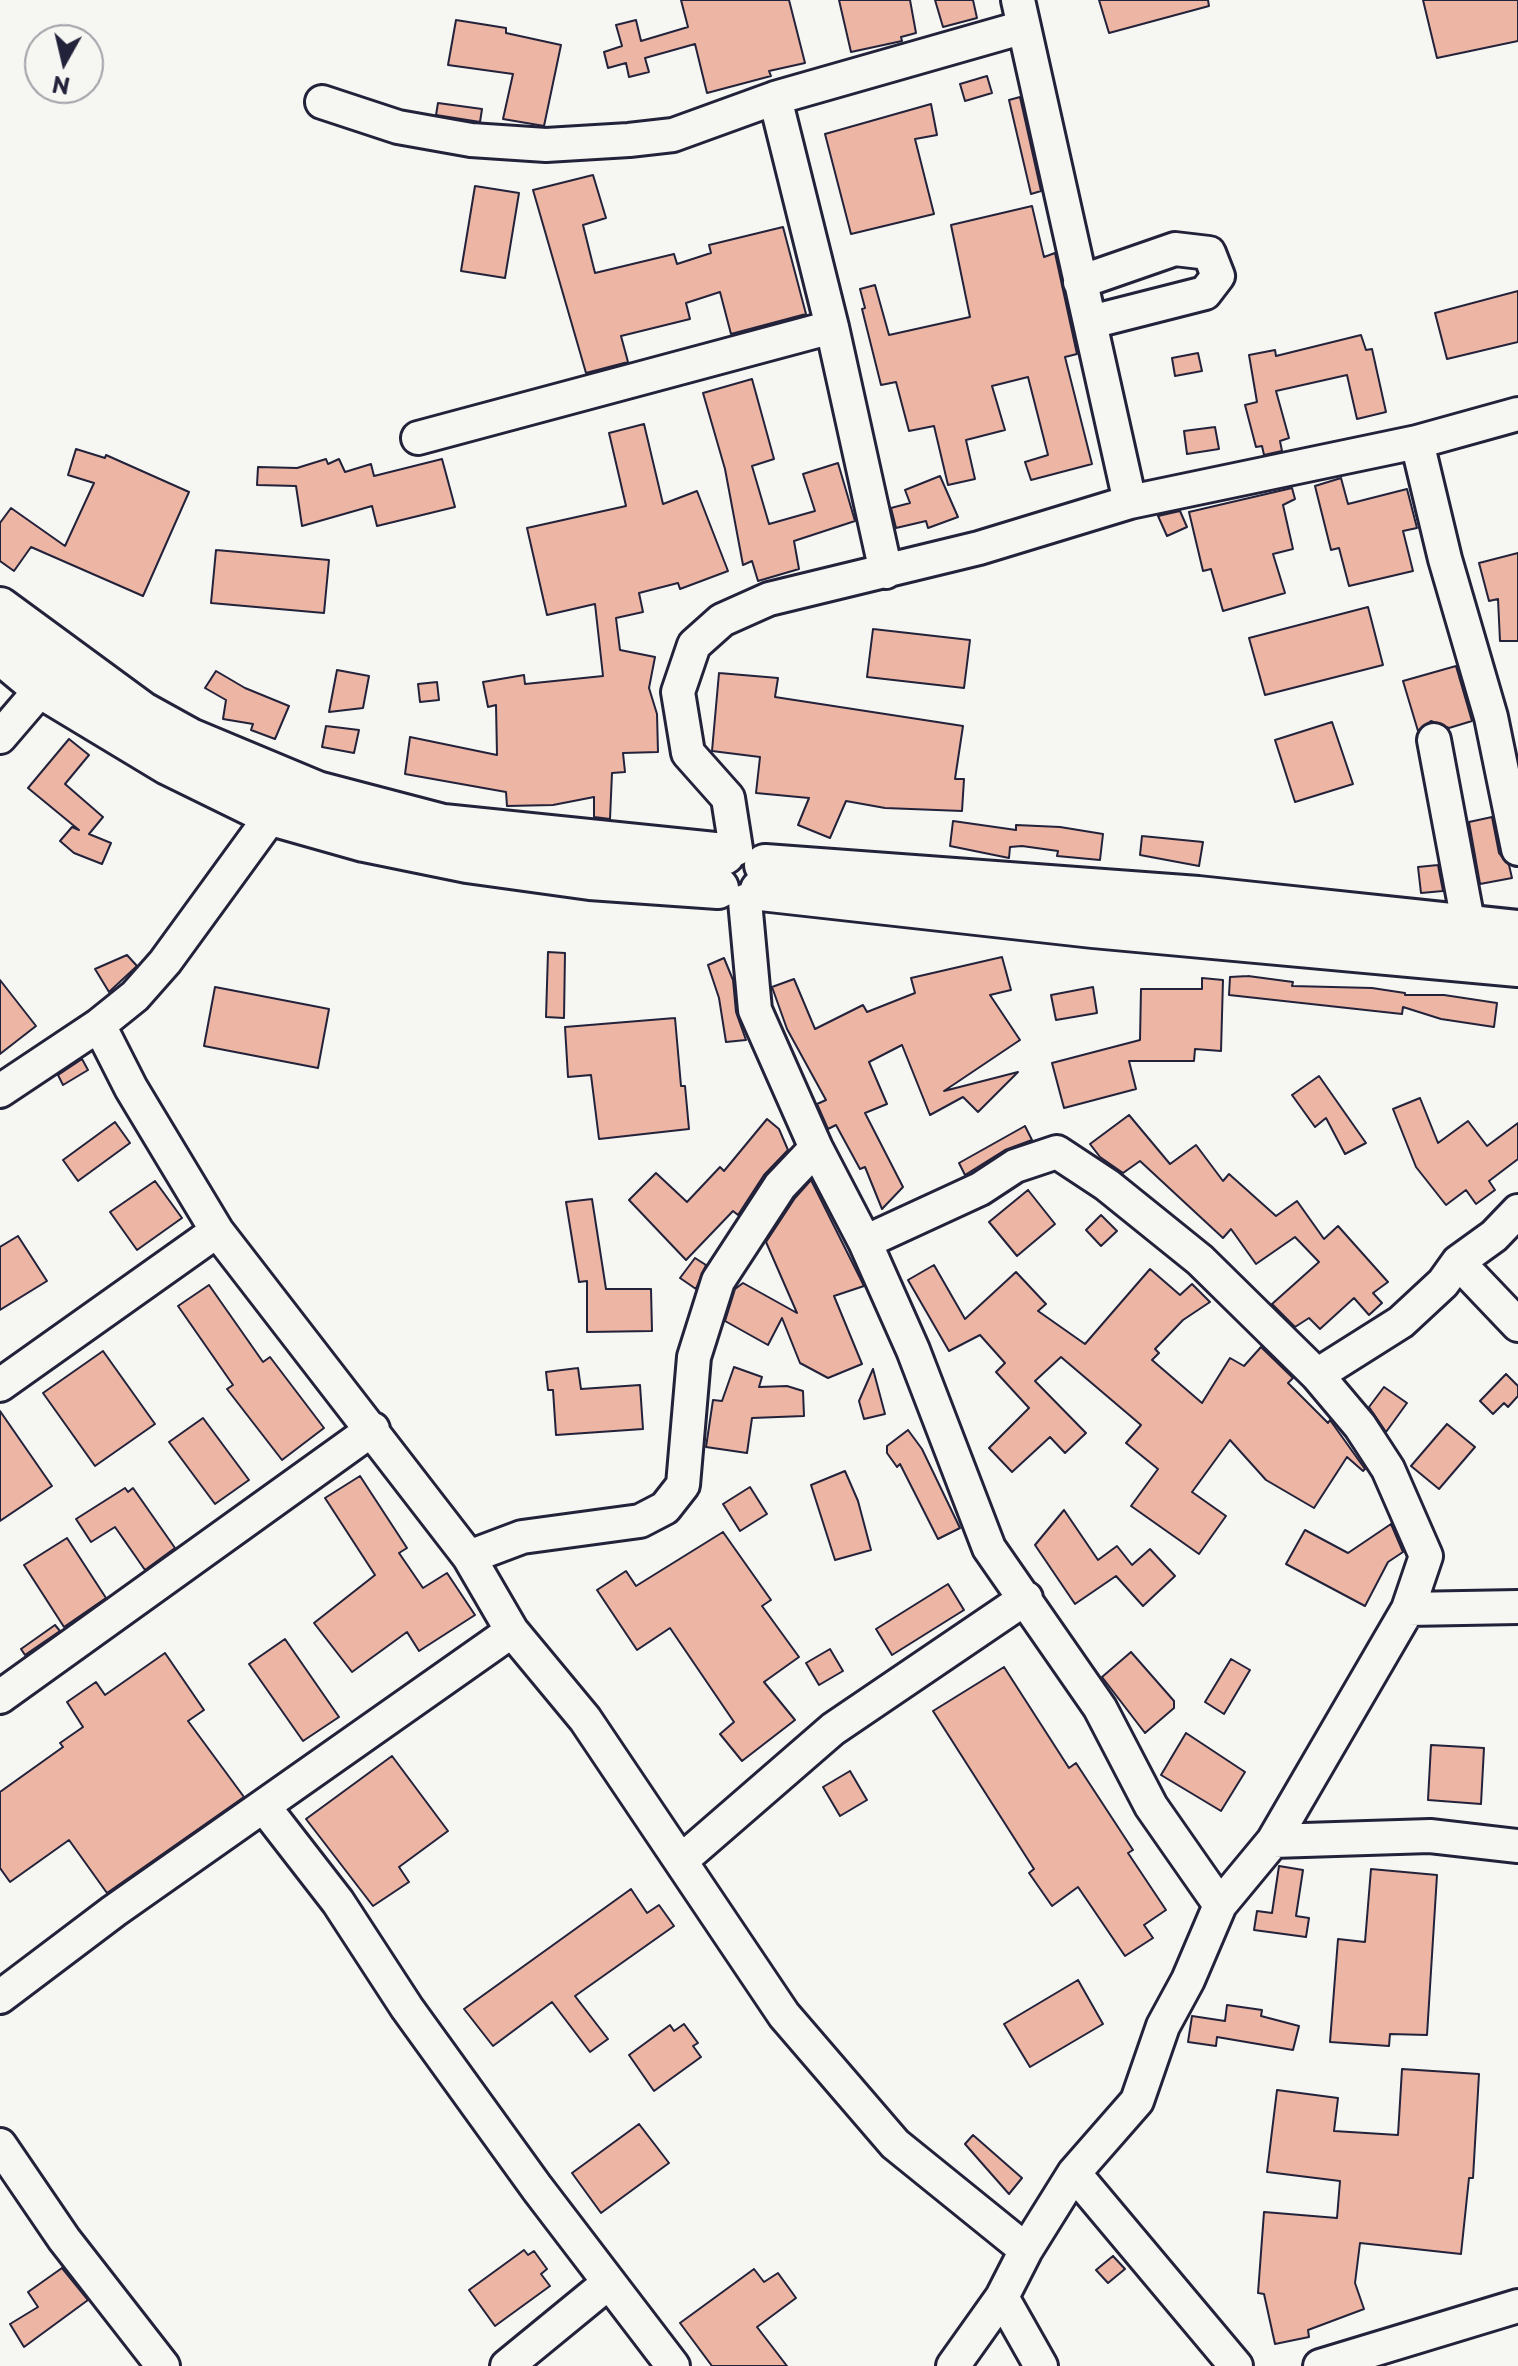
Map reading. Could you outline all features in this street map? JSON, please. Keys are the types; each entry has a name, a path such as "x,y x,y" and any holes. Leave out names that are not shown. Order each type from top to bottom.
{"main road":[{"path":"0,608 143,713 190,739 317,792 443,825 1002,918 1518,966"},
{"path":"0,653 42,688 168,764 272,815 364,841 467,862 590,879 742,874 1198,897 1518,931"}],"street":[{"path":"322,102 398,127 471,140 546,145 673,135 1021,14 1130,502"},
{"path":"775,98 832,327 886,572"},
{"path":"1080,282 1175,249 1209,253 1218,276 1205,293 1091,322"},
{"path":"418,438 832,327"},
{"path":"1220,1905 1151,1806 1100,1708 989,1548 913,1350 865,1242 816,1148 755,1010 742,874 728,798 688,753 678,692 694,645 722,620 769,599 979,548 1130,502 1417,442 1518,414"},
{"path":"1417,442 1445,559 1491,717 1518,849"},
{"path":"0,737 42,688"},
{"path":"1434,740 1469,927"},
{"path":"0,1091 99,1025 135,996 165,962 272,815"},
{"path":"99,1025 131,1088 217,1231 469,1557 512,1631 585,1719 784,2015 895,2144 1026,2250"},
{"path":"469,1557 522,1537 640,1521 665,1508 683,1485 694,1357 718,1281 780,1186 816,1148"},
{"path":"865,1242 980,1189 1015,1166 1057,1152 1107,1185 1200,1260 1317,1375 1360,1426 1388,1469 1426,1556 1408,1609 1273,1841 1220,1905 1188,1980 1163,2026 1137,2101 1074,2173 1026,2250 1002,2297 953,2366"},
{"path":"1317,1375 1401,1322 1443,1283 1458,1262 1494,1236 1518,1211"},
{"path":"0,1385 217,1231"},
{"path":"1458,1262 1518,1325"},
{"path":"0,1697 373,1429"},
{"path":"682,1860 833,1729 1026,1598"},
{"path":"1408,1609 1518,1607"},
{"path":"0,1997 114,1911 265,1808 512,1631"},
{"path":"265,1808 338,1902 407,2008 607,2284 673,2366"},
{"path":"1273,1841 1430,1836 1518,1846"},
{"path":"0,2145 64,2239 163,2366"},
{"path":"1074,2173 1236,2366"},
{"path":"507,2366 607,2284"},
{"path":"1002,2297 1041,2366"},
{"path":"1320,2366 1518,2306"}],"building":[{"path":"681,0 789,0 805,63 769,71 771,76 707,93 695,44 645,58 649,72 629,77 626,63 608,68 604,52 622,46 616,25 636,20 641,41 688,27"},
{"path":"839,0 910,0 916,33 901,37 902,41 851,52"},
{"path":"935,0 973,0 977,18 943,27"},
{"path":"1099,0 1208,0 1209,6 1109,33"},
{"path":"1423,0 1518,0 1518,41 1437,58"},
{"path":"456,20 506,28 506,33 561,45 544,126 503,119 513,74 448,65"},
{"path":"987,76 992,93 965,101 960,84"},
{"path":"1020,97 1041,191 1031,194 1009,100"},
{"path":"438,103 482,109 480,122 436,115"},
{"path":"931,104 937,135 915,139 934,214 851,234 825,134"},
{"path":"593,175 606,218 583,225 595,273 674,254 677,264 711,253 709,245 783,227 806,314 731,334 720,292 686,303 690,319 621,336 628,362 586,373 533,190"},
{"path":"475,186 519,193 505,278 461,271"},
{"path":"1032,206 1044,257 1055,253 1077,354 1065,357 1092,464 1031,480 1025,462 1048,455 1028,377 992,386 1005,430 966,440 975,479 948,485 934,426 909,431 896,382 881,385 860,289 875,285 889,335 970,317 951,225"},
{"path":"1518,291 1518,342 1447,359 1435,313"},
{"path":"1361,335 1366,350 1372,349 1386,412 1357,419 1347,375 1276,391 1289,438 1280,441 1282,451 1264,455 1262,446 1256,447 1245,405 1257,402 1249,355 1275,350 1276,356"},
{"path":"1198,353 1202,371 1175,376 1172,358"},
{"path":"752,379 774,459 752,466 769,524 815,511 803,474 838,463 855,521 794,541 799,569 758,581 752,561 743,565 725,469 703,393"},
{"path":"644,424 663,504 697,491 728,571 680,589 678,583 639,593 643,612 616,618 620,650 655,657 649,688 657,714 658,752 623,753 625,772 612,773 610,819 594,817 594,797 553,805 507,806 506,792 405,774 410,737 497,755 496,705 488,707 483,682 524,675 525,684 603,676 595,604 547,615 527,528 626,506 609,433"},
{"path":"1215,427 1219,449 1187,454 1184,431"},
{"path":"76,449 105,458 106,455 189,492 143,596 31,547 14,571 0,561 0,523 11,508 65,546 94,483 68,475"},
{"path":"326,459 328,464 339,459 345,472 371,464 374,476 442,459 455,507 377,526 372,506 302,526 296,486 257,485 258,467 297,468"},
{"path":"940,476 958,517 928,528 926,521 896,528 891,508 910,503 905,490"},
{"path":"1341,478 1348,504 1407,489 1417,528 1403,531 1413,571 1349,586 1339,548 1331,550 1315,486"},
{"path":"1292,488 1295,499 1283,505 1293,549 1273,554 1285,593 1223,611 1211,569 1203,571 1189,512"},
{"path":"1180,511 1187,527 1167,536 1158,516"},
{"path":"216,550 329,560 324,613 211,603"},
{"path":"1518,553 1518,641 1500,641 1498,599 1489,601 1479,563"},
{"path":"1368,607 1383,665 1265,695 1249,638"},
{"path":"873,629 970,640 964,688 867,677"},
{"path":"1456,666 1472,721 1449,728 1431,721 1418,731 1403,681"},
{"path":"337,670 369,676 363,708 329,712"},
{"path":"216,671 245,688 289,706 275,739 251,730 253,724 223,719 226,700 205,688"},
{"path":"719,673 778,678 775,697 963,726 955,779 964,779 962,811 885,808 846,801 830,838 798,825 809,798 756,793 760,757 712,751"},
{"path":"437,682 439,700 420,702 418,684"},
{"path":"1332,722 1353,784 1295,802 1275,740"},
{"path":"326,726 359,730 354,753 322,747"},
{"path":"69,739 89,755 65,784 103,817 89,834 111,843 102,864 74,853 60,841 72,827 79,830 28,788"},
{"path":"1492,817 1499,853 1509,865 1512,878 1480,884 1469,822"},
{"path":"953,821 1016,830 1016,825 1060,827 1103,834 1100,860 1057,856 1058,851 1022,846 1010,847 1009,858 950,846"},
{"path":"1142,836 1203,842 1199,866 1140,855"},
{"path":"1438,865 1443,891 1421,893 1418,867"},
{"path":"548,952 565,953 564,1018 546,1017"},
{"path":"127,955 137,966 109,992 95,969"},
{"path":"1002,957 1011,990 990,995 1020,1040 944,1091 1018,1072 978,1112 963,1097 930,1115 902,1045 869,1062 887,1104 865,1113 903,1187 882,1209 865,1167 860,1169 836,1125 828,1129 817,1104 826,1100 787,1029 772,987 794,979 815,1029 863,1005 867,1012 915,993 911,978"},
{"path":"724,958 733,980 736,1012 746,1040 726,1042 719,998 708,965"},
{"path":"1248,976 1293,982 1292,986 1372,988 1405,995 1444,995 1497,1003 1494,1027 1441,1019 1403,1007 1402,1014 1229,995 1230,977"},
{"path":"1202,978 1223,980 1221,1051 1195,1049 1194,1061 1129,1061 1136,1089 1064,1108 1052,1063 1140,1040 1141,989 1202,989"},
{"path":"0,980 36,1026 0,1054"},
{"path":"215,987 329,1009 318,1068 204,1046"},
{"path":"1093,987 1097,1013 1056,1020 1051,995"},
{"path":"675,1018 681,1086 685,1086 689,1129 599,1139 591,1075 568,1077 565,1027"},
{"path":"82,1059 88,1070 63,1085 58,1075"},
{"path":"1319,1076 1366,1143 1345,1154 1326,1118 1315,1127 1292,1095"},
{"path":"1420,1098 1438,1143 1468,1121 1487,1146 1518,1123 1518,1159 1489,1181 1495,1190 1476,1204 1466,1190 1446,1205 1416,1167 1393,1109"},
{"path":"1129,1115 1170,1164 1196,1145 1223,1181 1229,1174 1276,1216 1297,1201 1324,1239 1338,1226 1388,1282 1373,1293 1382,1303 1369,1315 1354,1298 1320,1329 1309,1318 1295,1327 1272,1304 1319,1262 1295,1237 1256,1264 1231,1229 1223,1238 1140,1161 1123,1173 1100,1157 1090,1144"},
{"path":"767,1119 779,1129 788,1150 764,1175 738,1215 733,1211 686,1260 629,1200 656,1173 687,1202 720,1167 724,1171"},
{"path":"115,1122 130,1143 78,1181 63,1160"},
{"path":"1025,1126 1032,1140 1005,1150 965,1175 959,1163"},
{"path":"811,1180 864,1286 834,1296 862,1364 828,1378 800,1363 782,1318 768,1345 725,1321 735,1289 743,1283 797,1313 766,1242"},
{"path":"155,1181 182,1218 137,1250 110,1212"},
{"path":"1028,1190 1055,1224 1017,1256 989,1222"},
{"path":"592,1199 606,1289 651,1289 652,1331 587,1332 587,1281 579,1282 566,1202"},
{"path":"1101,1215 1117,1231 1101,1246 1086,1230"},
{"path":"18,1236 47,1281 0,1310 0,1247"},
{"path":"695,1258 706,1265 696,1289 680,1278"},
{"path":"934,1265 965,1319 1016,1272 1046,1304 1038,1311 1085,1344 1150,1269 1180,1295 1192,1284 1210,1302 1183,1320 1155,1349 1159,1353 1152,1360 1202,1403 1230,1358 1244,1366 1261,1347 1293,1378 1288,1383 1328,1423 1330,1420 1365,1469 1363,1471 1347,1457 1314,1508 1266,1480 1230,1440 1192,1492 1226,1516 1199,1554 1131,1506 1158,1469 1126,1443 1141,1425 1061,1357 1035,1381 1086,1433 1065,1453 1050,1437 1012,1472 989,1448 1029,1408 996,1372 1005,1363 980,1335 949,1351 908,1280"},
{"path":"209,1285 263,1362 270,1357 324,1428 282,1460 227,1389 233,1385 178,1306"},
{"path":"103,1351 155,1424 95,1466 43,1393"},
{"path":"734,1367 762,1377 759,1387 787,1386 803,1391 804,1416 752,1418 747,1453 706,1447 713,1400 722,1401"},
{"path":"578,1368 581,1389 640,1385 643,1429 556,1435 553,1390 548,1390 546,1372"},
{"path":"873,1369 885,1414 864,1419 859,1401"},
{"path":"1506,1374 1518,1386 1518,1396 1508,1407 1504,1403 1493,1414 1480,1401"},
{"path":"1384,1387 1407,1403 1386,1432 1369,1407"},
{"path":"0,1411 52,1486 0,1521"},
{"path":"203,1418 249,1480 215,1504 169,1442"},
{"path":"1447,1424 1475,1447 1439,1489 1411,1466"},
{"path":"908,1430 922,1449 960,1528 938,1539 900,1464 897,1467 887,1453 887,1446"},
{"path":"845,1471 858,1501 871,1550 835,1560 811,1485"},
{"path":"360,1476 407,1548 399,1553 423,1588 447,1573 475,1615 419,1651 407,1632 352,1672 314,1623 375,1575 325,1498"},
{"path":"750,1487 767,1514 740,1531 723,1504"},
{"path":"125,1488 128,1492 133,1488 175,1548 145,1570 115,1527 91,1542 76,1519"},
{"path":"1064,1510 1098,1560 1117,1546 1132,1565 1150,1549 1175,1576 1143,1606 1116,1576 1075,1604 1035,1545"},
{"path":"1391,1524 1403,1552 1388,1562 1365,1606 1286,1564 1305,1530 1348,1553"},
{"path":"723,1532 771,1600 762,1606 799,1657 764,1682 795,1720 742,1761 720,1734 734,1722 670,1628 637,1650 597,1590 626,1571 636,1586"},
{"path":"67,1538 106,1598 64,1627 24,1565"},
{"path":"948,1584 964,1610 892,1655 876,1629"},
{"path":"55,1625 60,1631 25,1655 21,1649"},
{"path":"285,1639 339,1717 303,1741 249,1664"},
{"path":"830,1649 843,1671 819,1685 806,1663"},
{"path":"1131,1652 1174,1701 1174,1708 1145,1733 1102,1677"},
{"path":"165,1653 204,1710 188,1721 244,1797 107,1893 69,1840 10,1882 0,1868 0,1792 63,1747 60,1743 83,1727 67,1702 96,1682 105,1695"},
{"path":"1231,1659 1250,1670 1224,1714 1205,1702"},
{"path":"1004,1667 1069,1768 1076,1763 1133,1850 1128,1853 1166,1910 1144,1925 1153,1938 1125,1956 1078,1887 1052,1906 1029,1873 1034,1869 933,1711"},
{"path":"1186,1733 1245,1772 1221,1811 1161,1775"},
{"path":"1431,1745 1484,1748 1481,1804 1428,1800"},
{"path":"392,1756 448,1831 399,1867 409,1882 373,1906 306,1819"},
{"path":"850,1771 867,1800 840,1816 823,1787"},
{"path":"1279,1866 1303,1870 1296,1916 1309,1918 1306,1937 1254,1930 1257,1911 1272,1913"},
{"path":"1371,1869 1437,1875 1427,2035 1390,2034 1389,2046 1330,2042 1338,1939 1365,1942"},
{"path":"631,1889 647,1913 659,1905 674,1926 575,1996 608,2039 590,2052 552,2002 493,2046 464,2009"},
{"path":"1078,1980 1103,2024 1030,2067 1004,2024"},
{"path":"1227,2005 1262,2010 1261,2016 1299,2026 1293,2050 1217,2037 1216,2046 1188,2042 1192,2016 1225,2021"},
{"path":"684,2024 698,2043 693,2046 701,2057 654,2091 629,2055 670,2025 674,2031"},
{"path":"1402,2069 1479,2074 1473,2178 1469,2178 1461,2254 1360,2243 1355,2283 1364,2309 1308,2330 1309,2337 1275,2344 1264,2294 1258,2293 1264,2212 1337,2218 1340,2181 1267,2172 1277,2090 1338,2098 1334,2131 1398,2135"},
{"path":"639,2124 669,2163 601,2213 572,2173"},
{"path":"973,2135 1022,2178 1009,2194 965,2144"},
{"path":"524,2250 528,2255 534,2251 547,2269 541,2274 550,2286 495,2326 469,2290"},
{"path":"1113,2256 1125,2269 1108,2283 1096,2270"},
{"path":"62,2268 88,2300 24,2347 10,2324 38,2307 28,2292"},
{"path":"754,2269 764,2282 778,2273 796,2298 757,2327 787,2366 712,2366 680,2323"}]}
